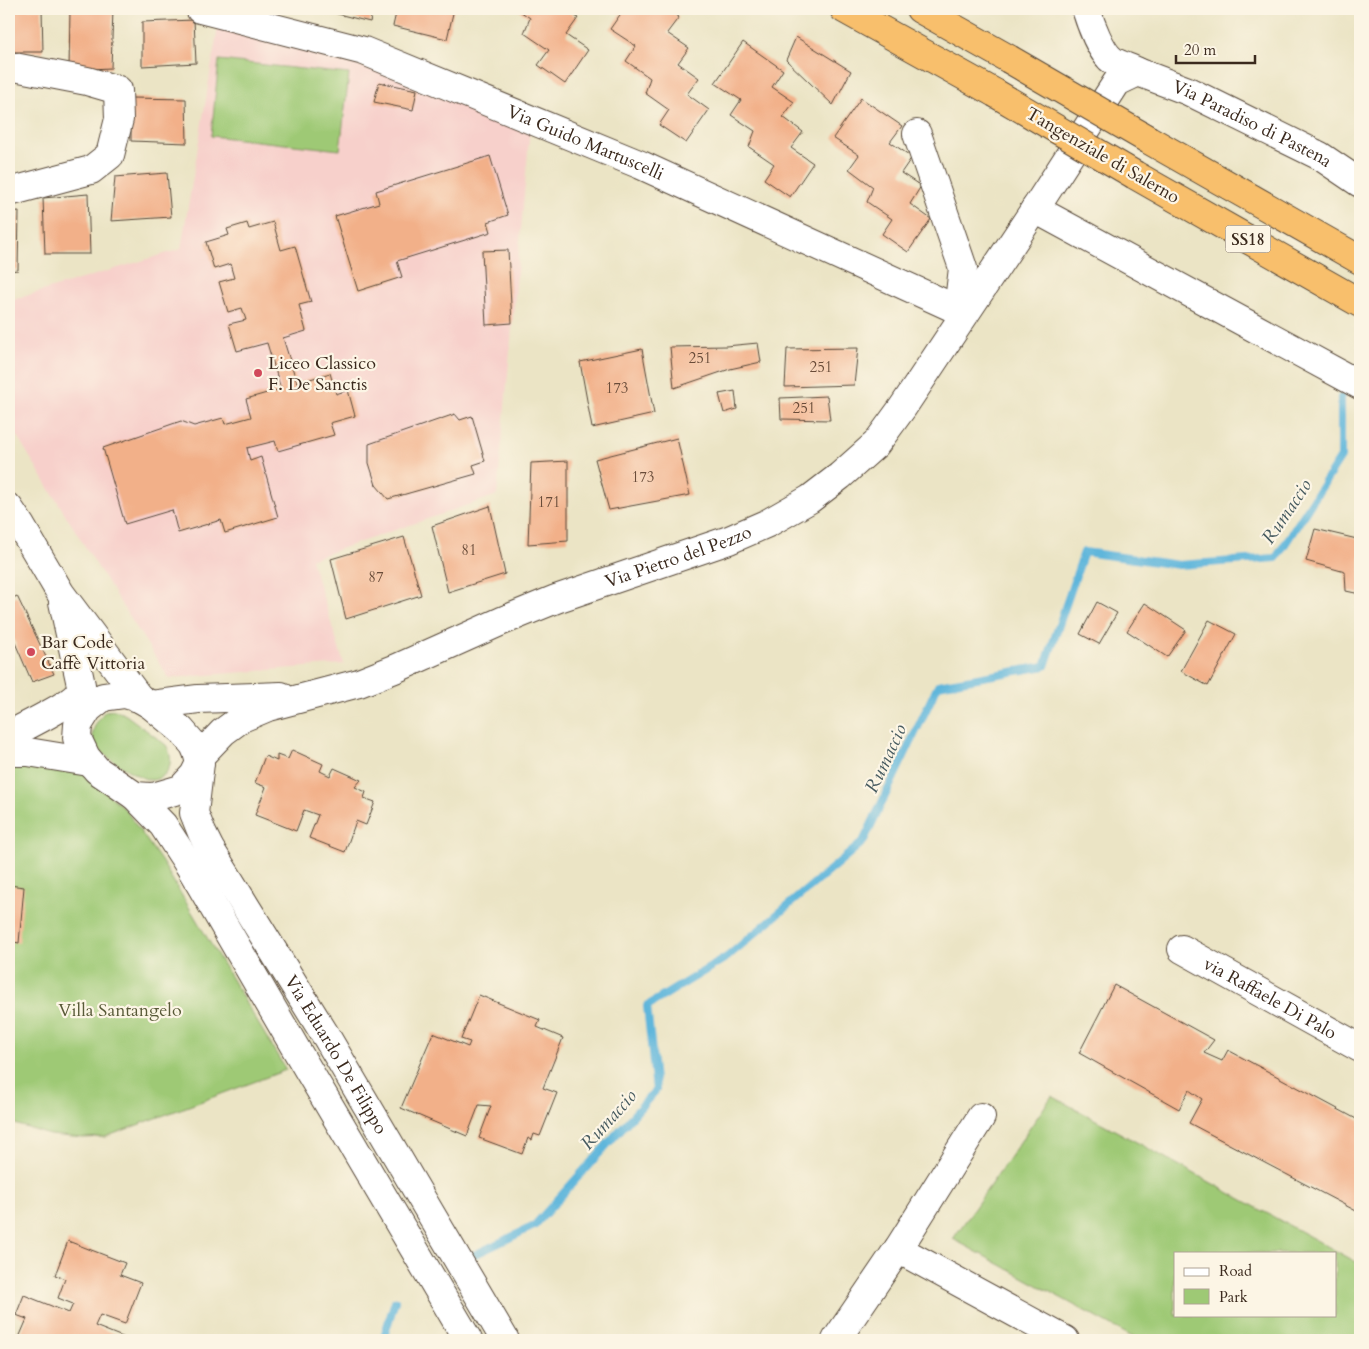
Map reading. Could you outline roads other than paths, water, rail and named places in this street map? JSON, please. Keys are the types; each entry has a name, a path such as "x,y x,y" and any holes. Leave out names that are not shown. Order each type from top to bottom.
{"highway":[{"name":"Tangenziale di Salerno","path":"844,9 995,93 1360,304"},
{"name":"Tangenziale di Salerno","path":"920,9 1360,260"}],"street":[{"name":"Via Guido Martuscelli","path":"200,9 364,51 641,165 962,312"},
{"name":"Via Paradiso di Pastena","path":"1086,9 1104,51 1112,60 1188,91 1320,156 1360,182"},
{"path":"9,66 87,81 118,90 119,119 110,155 91,170 9,192"},
{"path":"962,312 1035,209 1117,82 1138,72"},
{"path":"917,134 963,268 962,312"},
{"path":"1035,209 1360,386"},
{"name":"Via Pietro del Pezzo","path":"199,760 223,732 242,718 268,707 360,683 556,599 729,540 768,523 810,499 840,476 876,444 904,407 962,312"},
{"path":"13,520 61,594 145,701 181,730 194,745 199,760 194,775 181,789 150,797 135,796 97,770 89,762 77,738 78,725 88,709 103,697 125,694 145,701"},
{"path":"9,735 72,700 79,693 81,685 61,594"},
{"name":"Via Pietro del Pezzo","path":"145,701 314,695"},
{"path":"9,752 28,752 89,762"},
{"name":"Via Eduardo De Filippo","path":"199,760 194,813 202,834 326,1036 505,1340"},
{"name":"Via Eduardo De Filippo","path":"135,796 163,825 189,865 468,1340"},
{"name":"via Raffaele Di Palo","path":"1182,949 1360,1048"},
{"path":"836,1340 898,1249 981,1117"},
{"path":"898,1249 1064,1340"}],"waterway":[{"name":"Rumaccio","path":"474,1255 534,1226 656,1090 647,1006 727,957 863,842 938,685 1045,666 1084,552 1179,565 1276,558 1341,457 1341,398"},
{"name":"Rumaccio","path":"383,1340 395,1301"}],"place":[{"name":"Liceo Classico F. De Sanctis","path":"258,373"},
{"name":"Bar Code Caffè Vittoria","path":"31,652"}],"park label":[{"name":"Villa Santangelo","path":"120,1010"}]}
